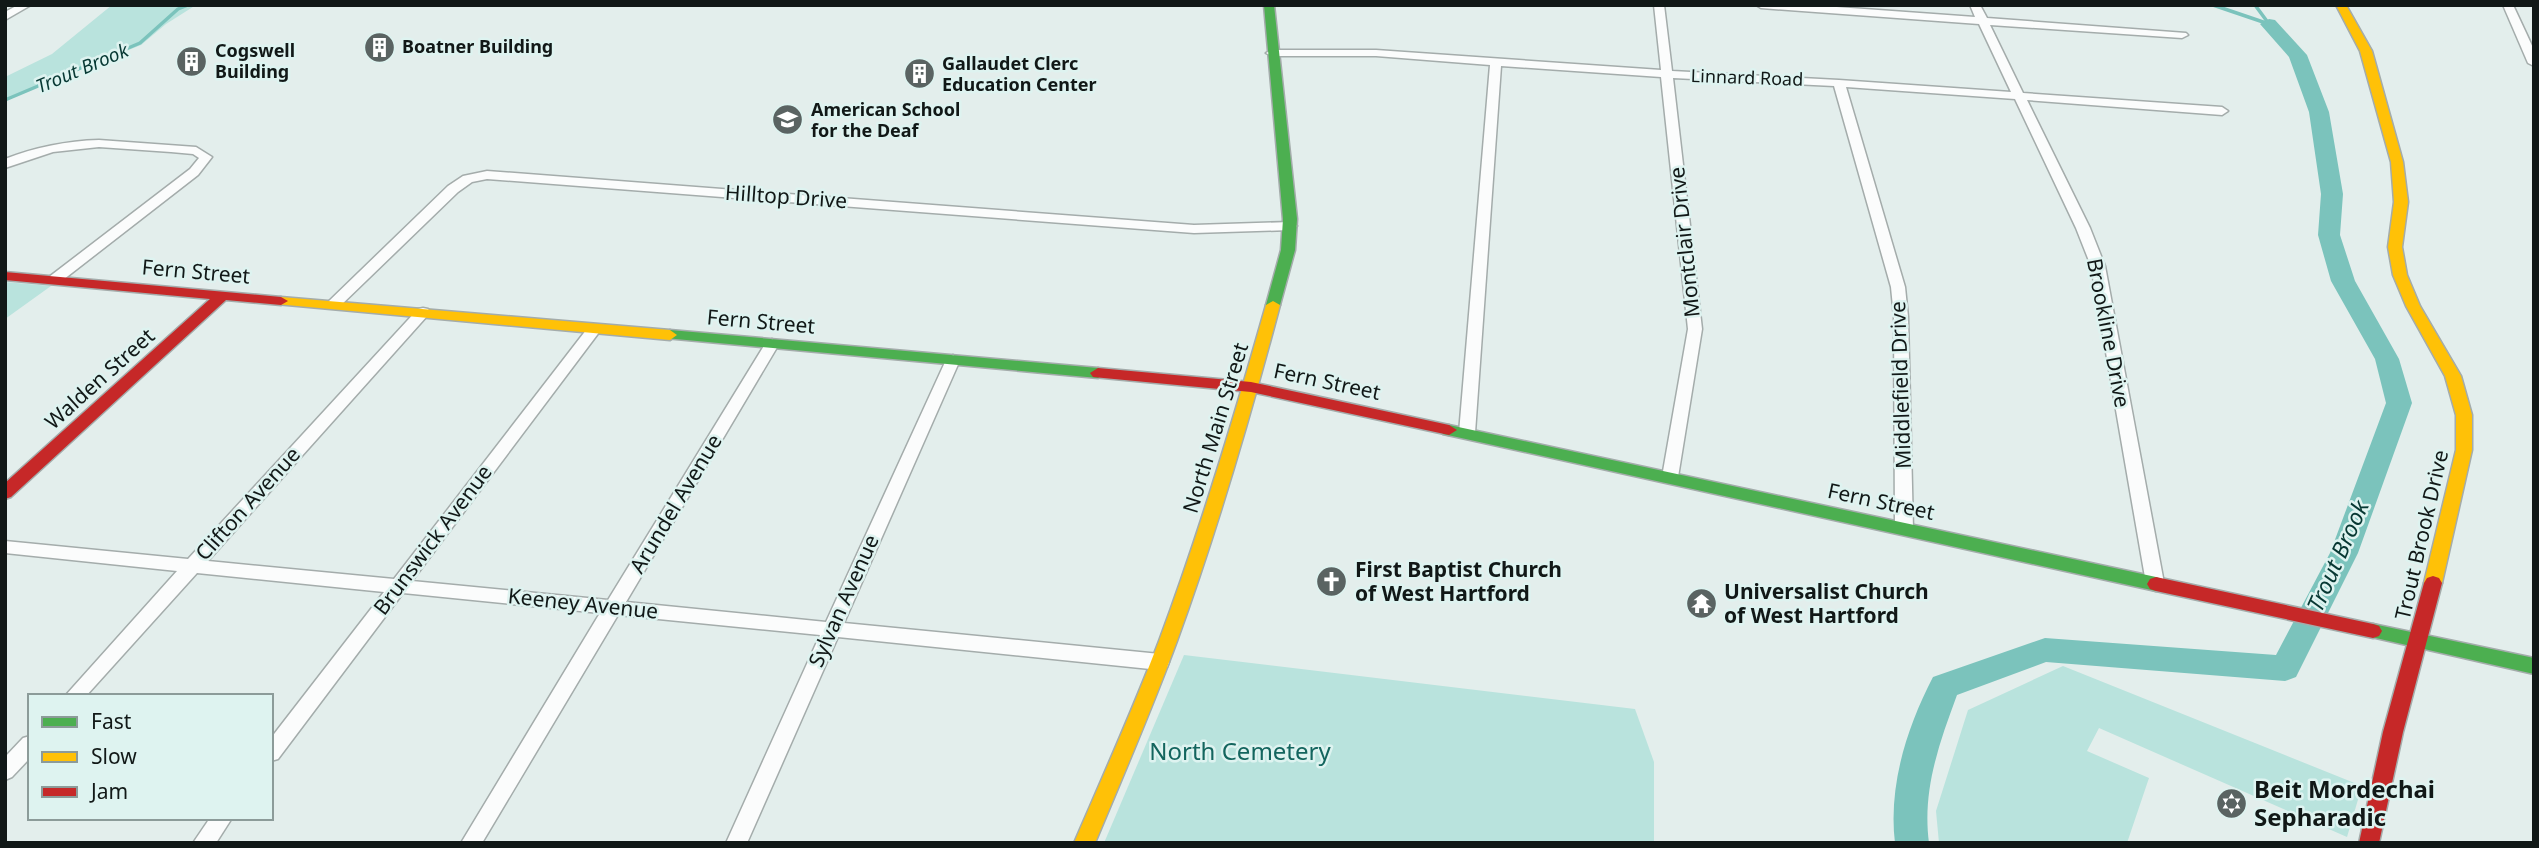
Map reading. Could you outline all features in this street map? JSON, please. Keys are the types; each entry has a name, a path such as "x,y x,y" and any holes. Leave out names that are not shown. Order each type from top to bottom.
{"main road":[{"name":"North Main Street","path":"1084,843 1160,662 1215,505 1251,387 1287,250 1290,226 1286,166 1269,5"},
{"name":"Trout Brook Drive","path":"2341,5 2366,51 2397,162 2401,202 2395,247 2400,275 2413,306 2445,358 2464,415 2465,450 2419,641 2393,732 2370,843"},
{"name":"Fern Street","path":"5,276 1251,387 2534,666"},
{"name":"Walden Street","path":"5,493 223,295"}],"street":[{"path":"5,17 26,5"},
{"name":"Montclair Drive","path":"1659,5 1695,329 1670,477"},
{"path":"1761,5 2182,35"},
{"path":"1976,5 2020,96"},
{"path":"2508,5 2534,63"},
{"name":"Linnard Road","path":"1272,53 1376,53 1666,75 1839,83 2222,111"},
{"path":"1467,433 1496,62"},
{"name":"Middlefield Drive","path":"1839,83 1898,287 1901,317 1904,528"},
{"name":"Brookline Drive","path":"2020,96 2083,228 2098,266 2155,583"},
{"path":"5,164 58,145 86,142 202,152 206,157 194,172 54,280"},
{"name":"Hilltop Drive","path":"333,305 456,186 468,179 487,175 1194,229 1290,226"},
{"name":"Clifton Avenue","path":"76,694 423,312"},
{"name":"Brunswick Avenue","path":"273,750 595,328"},
{"name":"Arundel Avenue","path":"471,843 772,344"},
{"name":"Sylvan Avenue","path":"736,843 953,360"},
{"name":"Keeney Avenue","path":"5,547 1160,662"},
{"path":"5,771 28,746"},
{"path":"203,843 220,820"}],"green space":[{"path":"112,5 196,5 166,24 141,45 5,100 5,77 52,54"},
{"path":"5,282 51,286 5,319"},
{"name":"North Cemetery","path":"1184,655 1635,709 1654,762 1654,843 1104,843"},
{"path":"2063,666 2362,786 2347,837 2099,728 2087,751 2149,778 2127,843 1939,843 1936,811 1968,710"}],"waterway":[{"name":"Trout Brook","path":"5,100 140,43 178,9 188,5"},
{"name":"Trout Brook","path":"2213,5 2269,24 2255,5"},
{"name":"Trout Brook","path":"1912,843 1910,803 1917,763 1944,686 2045,650 2285,668 2344,553 2399,403 2387,359 2343,281 2329,235 2332,194 2319,112 2298,55 2269,24"}],"traffic: fast":[{"path":"1269,5 1290,219 1288,250 1273,305"},
{"path":"670,335 1098,373"},
{"path":"1449,430 2156,584"},
{"path":"2373,631 2534,666"}],"traffic: slow":[{"path":"2341,5 2366,51 2397,162 2401,202 2395,247 2400,275 2413,306 2453,376 2464,415 2464,450 2433,583"},
{"path":"281,301 670,335"},
{"path":"1084,843 1128,742 1183,600 1224,474 1273,305"}],"traffic: jam":[{"path":"5,276 281,301"},
{"path":"5,493 223,295"},
{"path":"1098,373 1251,387 1449,430"},
{"path":"2369,843 2393,732 2433,583"},
{"path":"2156,584 2373,631"}],"place":[{"name":"Boatner Building","path":"379,47"},
{"name":"Cogswell Building","path":"192,61"},
{"name":"Gallaudet Clerc Education Center","path":"919,74"},
{"name":"American School for the Deaf","path":"788,120"},
{"name":"First Baptist Church of West Hartford","path":"1332,582"},
{"name":"Universalist Church of West Hartford","path":"1701,604"},
{"name":"Beit Mordechai Sepharadic","path":"2231,804"}]}
